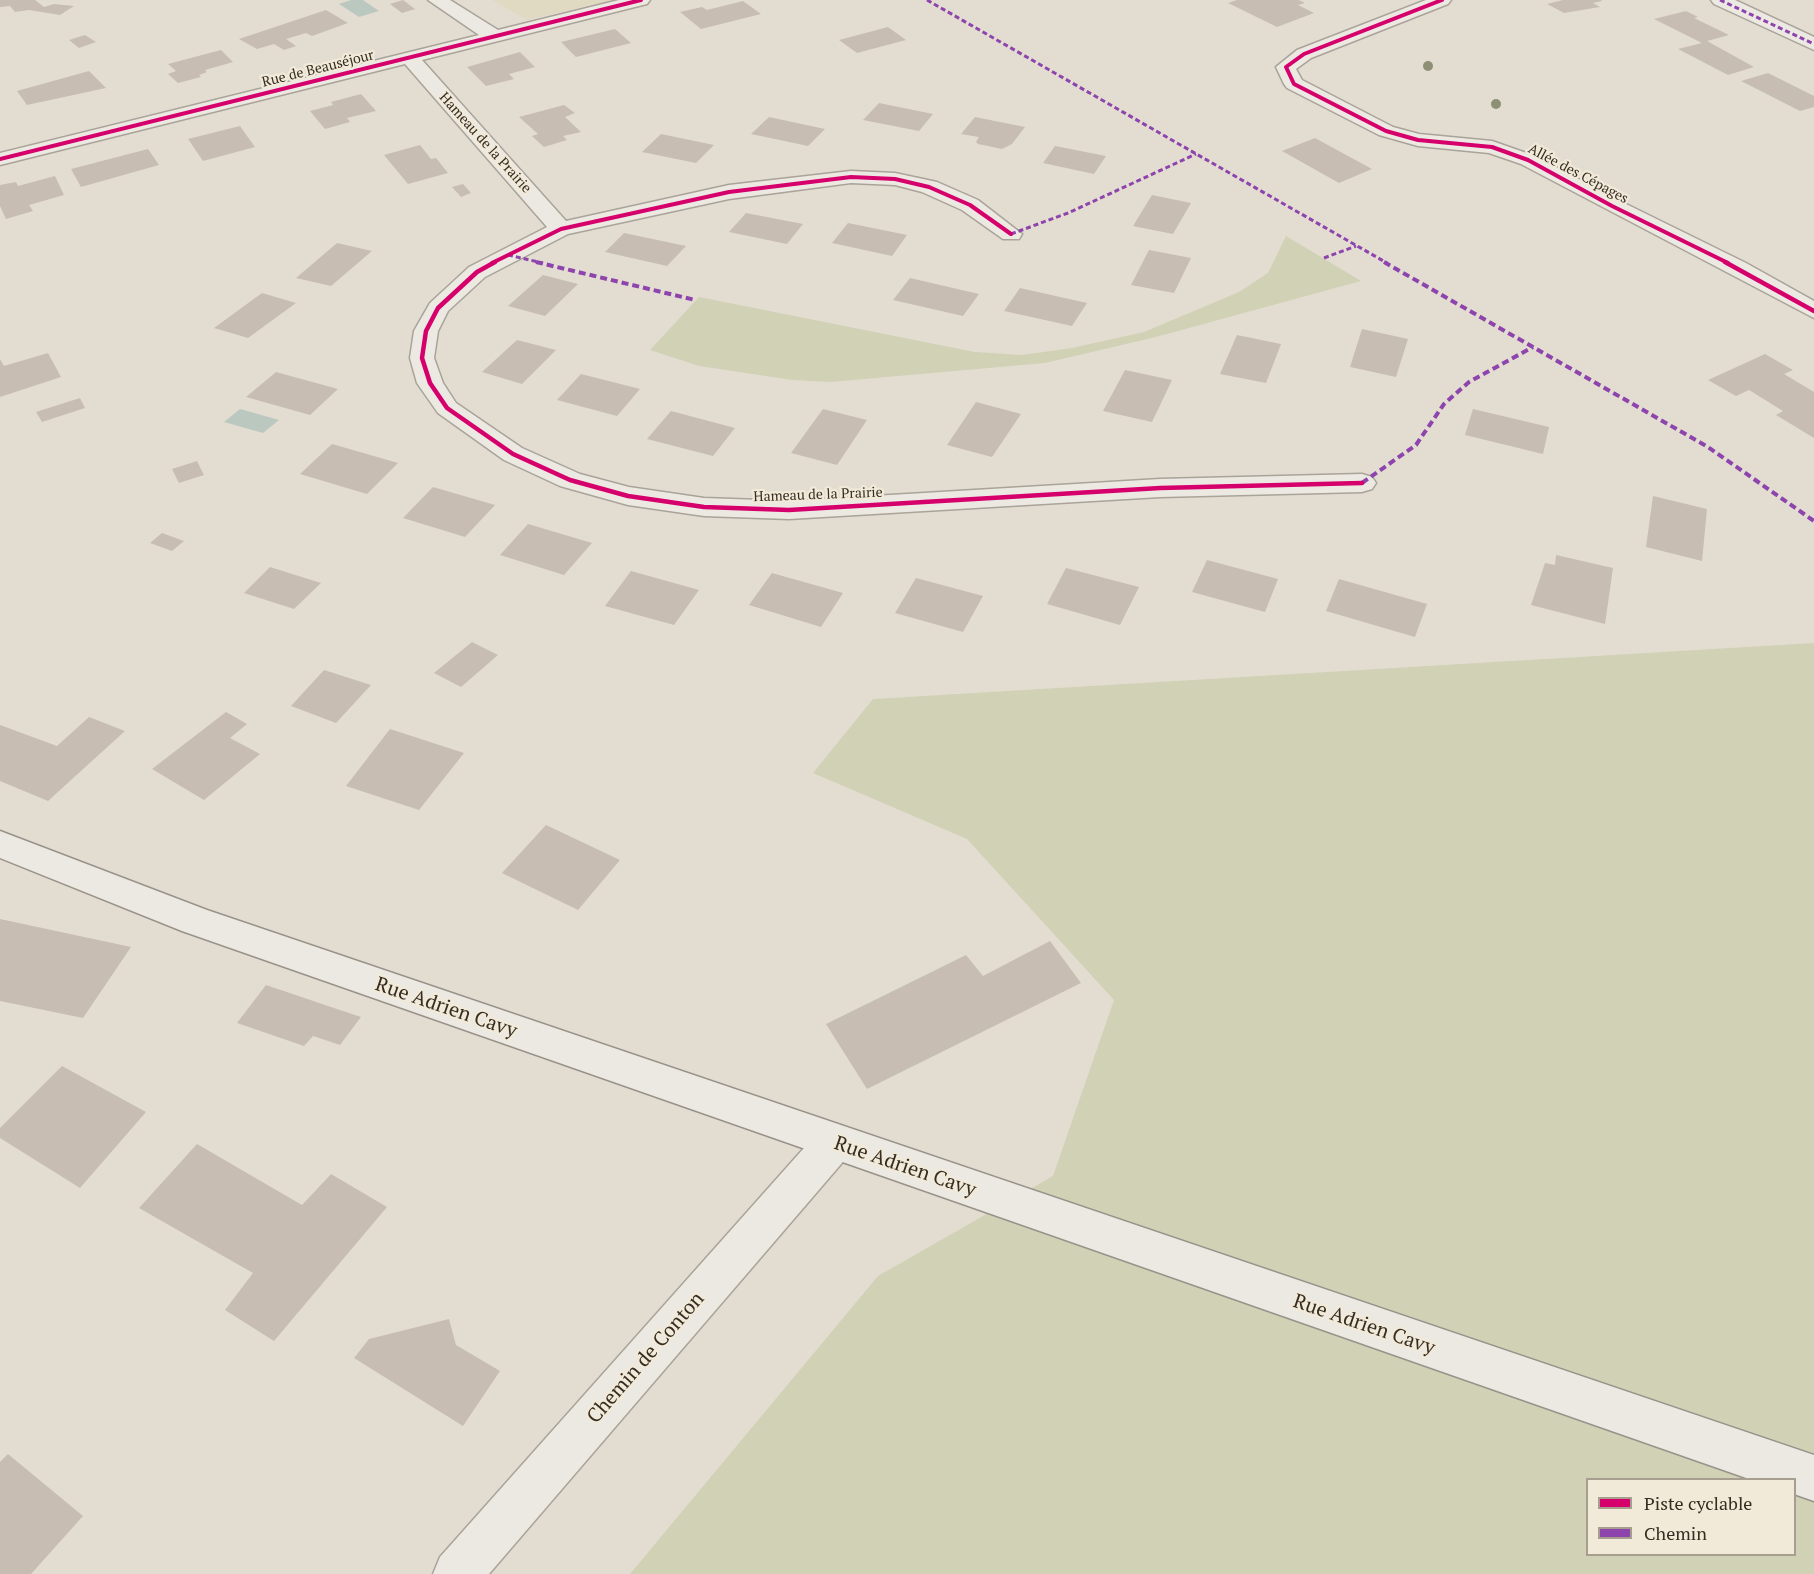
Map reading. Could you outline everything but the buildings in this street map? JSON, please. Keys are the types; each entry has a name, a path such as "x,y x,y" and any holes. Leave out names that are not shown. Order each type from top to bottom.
{"street":[{"path":"437,0 496,37"},
{"name":"Rue de Beauséjour","path":"0,159 641,0"},
{"name":"Allée des Cépages","path":"1442,0 1304,54 1286,67 1294,84 1386,131 1418,141 1492,147 1528,160 1612,206 1738,268 1814,311"},
{"path":"1720,0 1814,44"},
{"name":"Hameau de la Prairie","path":"410,58 561,229"},
{"name":"Hameau de la Prairie","path":"1011,234 970,205 929,187 895,179 851,177 729,192 561,229 477,272 438,308 426,331 422,358 430,383 447,408 513,454 570,480 628,495 704,507 789,510 1160,488 1362,483"},
{"name":"Rue Adrien Cavy","path":"0,844 195,921 834,1143 1814,1478"},
{"name":"Chemin de Conton","path":"457,1574 834,1143"}],"shaded area":[{"path":"351,0 363,0 379,11 359,17 339,4"},
{"path":"492,0 613,0 527,20"},
{"path":"240,409 279,420 263,433 224,422"}],"green space":[{"path":"1286,236 1361,281 1156,337 1045,363 831,382 792,380 699,366 650,350 699,297 975,352 1022,355 1072,348 1144,332 1239,292 1268,273"},
{"path":"1814,643 1814,1574 630,1574 878,1276 1053,1176 1114,1000 967,839 813,773 873,699"}],"marked path":[{"path":"927,0 1708,447 1763,483 1814,521"},
{"path":"1720,0 1814,44"},
{"path":"1011,234 1068,213 1196,154"},
{"path":"1324,258 1356,246"},
{"path":"508,255 695,300"},
{"path":"1362,483 1416,445 1444,404 1469,382 1533,347"}],"cycle path":[{"path":"0,159 641,0"},
{"path":"1442,0 1304,54 1286,67 1294,84 1386,131 1418,140 1492,147 1528,160 1612,206 1738,268 1814,311"},
{"path":"1011,234 970,205 929,187 895,179 851,177 729,192 561,229 512,252 477,272 438,308 426,331 422,358 430,383 447,408 513,454 570,480 628,496 704,507 789,510 1160,488 1362,483"}]}
